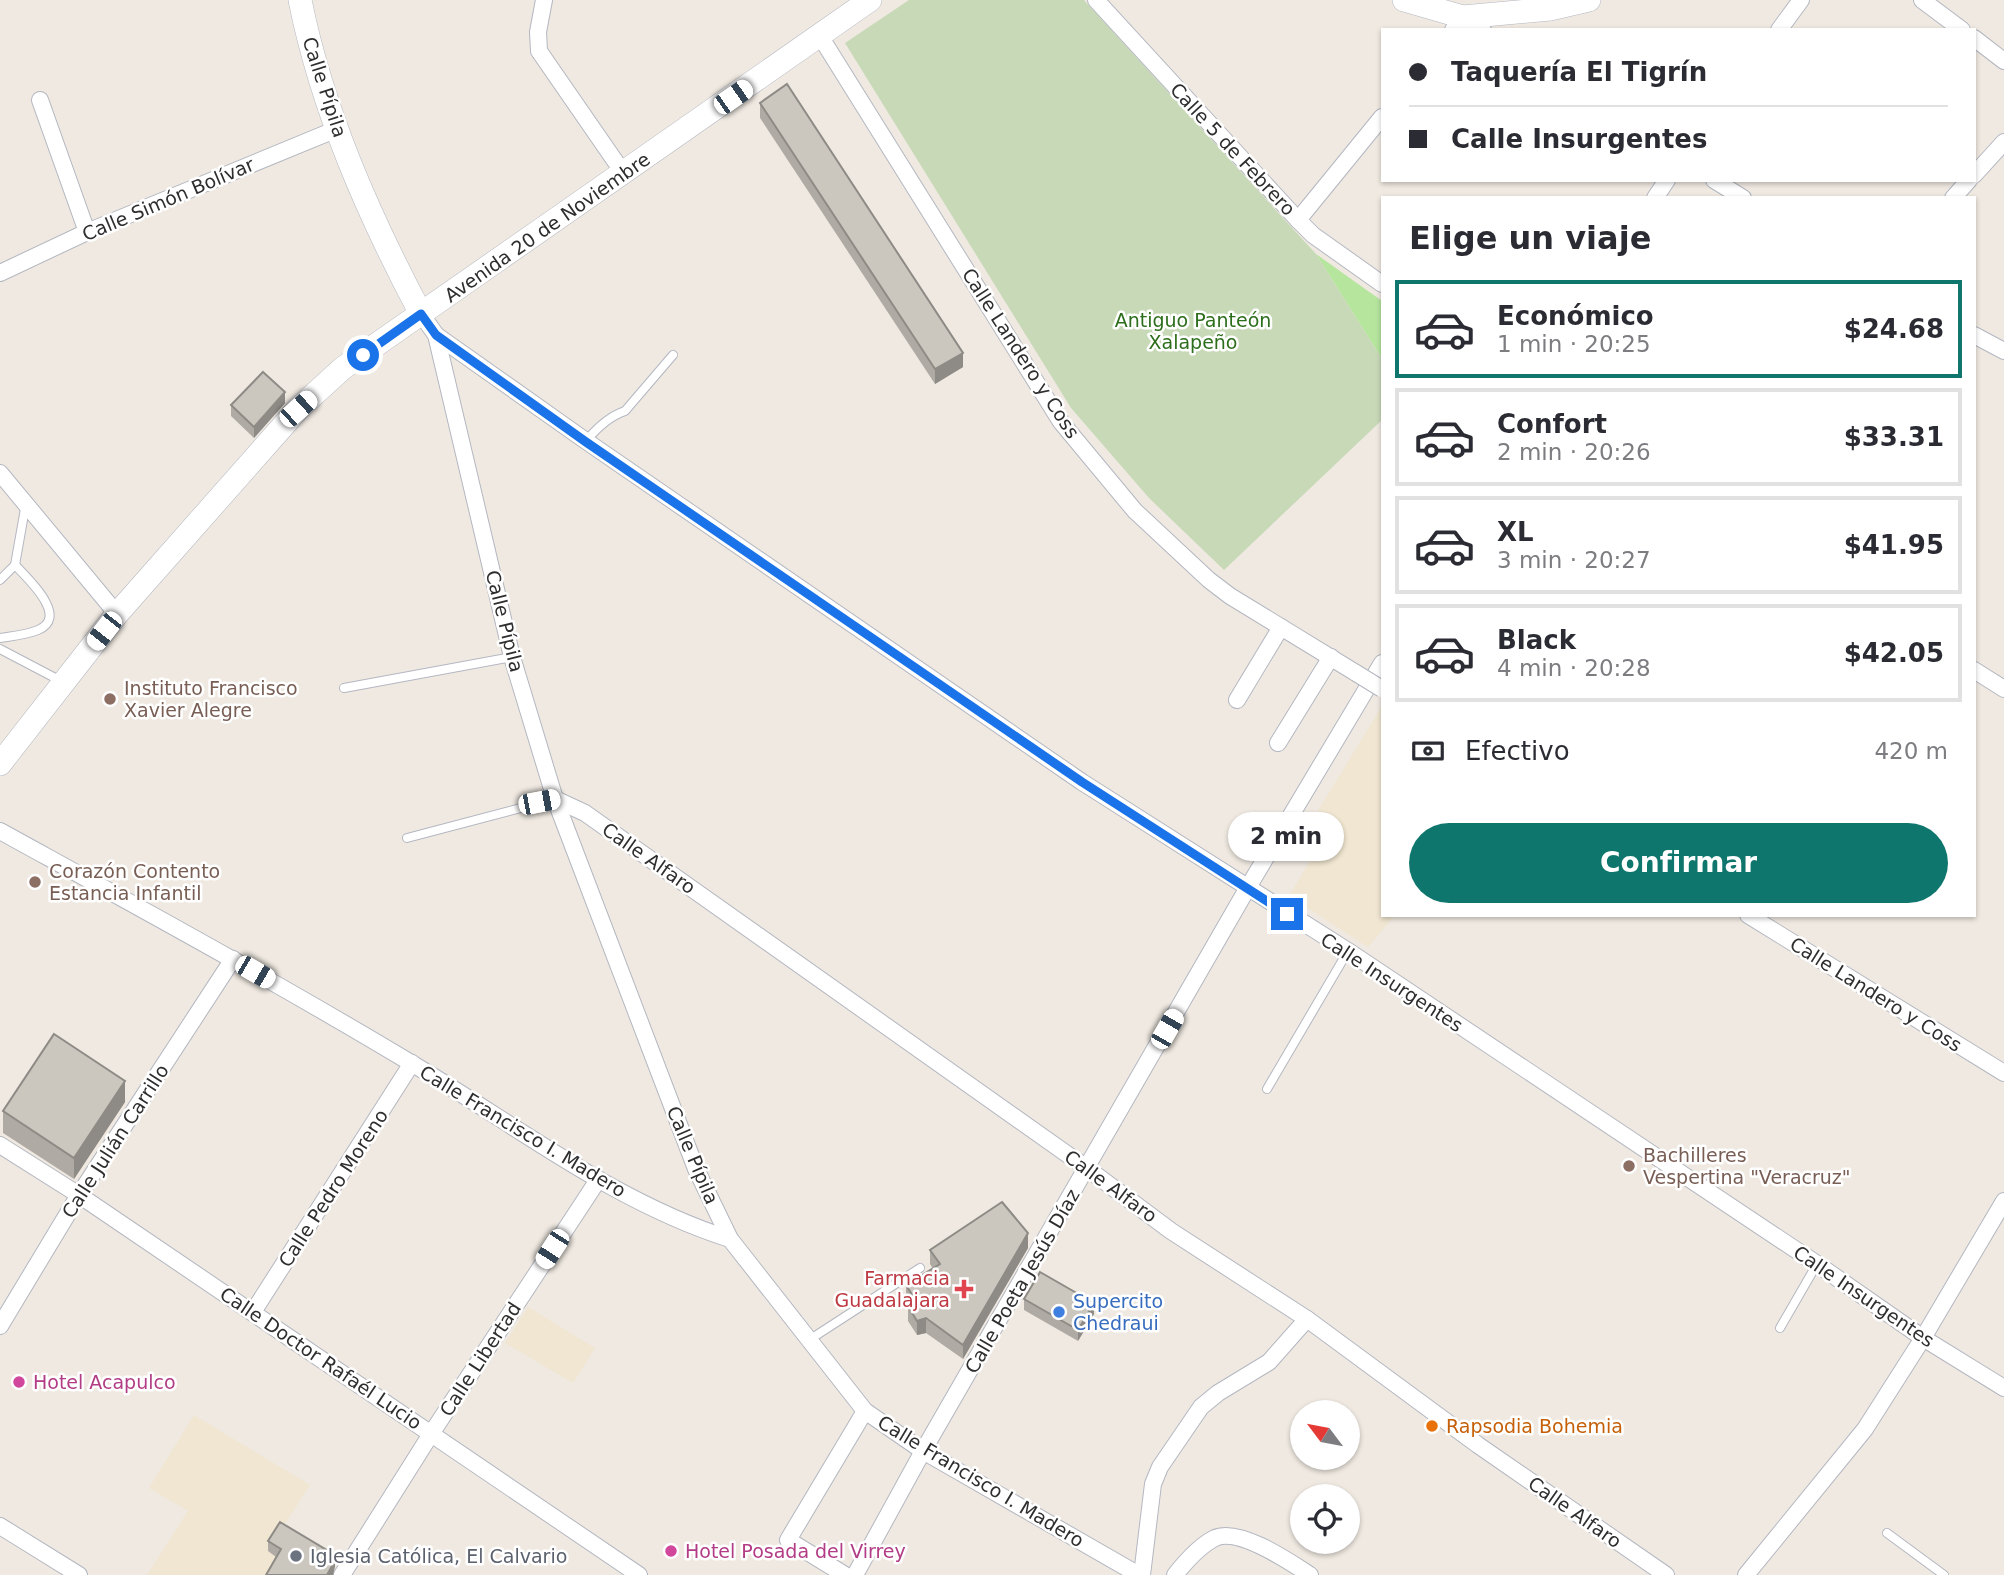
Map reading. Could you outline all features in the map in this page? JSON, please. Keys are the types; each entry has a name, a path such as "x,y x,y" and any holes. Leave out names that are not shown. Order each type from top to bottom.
{"main road":[{"name":"Calle Pípila","path":"300,0 337,129 386,249 421,314"},
{"name":"Avenida 20 de Noviembre","path":"0,764 117,614 298,409 343,368 870,0"},
{"path":"1404,0 1458,23 1550,9 1589,0"}],"street":[{"path":"544,0 538,32 539,51 624,174"},
{"name":"Calle 5 de Febrero","path":"1096,0 1313,235 1381,283"},
{"path":"1780,28 1801,0"},
{"path":"1923,0 1959,28"},
{"path":"1458,23 1476,28"},
{"name":"Calle Landero y Coss","path":"820,36 1061,422 1135,511 1230,596 1381,689"},
{"path":"1976,40 2004,61"},
{"path":"40,100 87,232"},
{"path":"1298,220 1381,118"},
{"name":"Calle Simón Bolívar","path":"0,273 87,232 337,129"},
{"path":"1976,173 2004,142"},
{"path":"1717,182 1740,196"},
{"path":"1955,196 1967,182"},
{"name":"Calle Pípila","path":"421,314 436,335 512,657 555,799 696,1169 730,1239"},
{"name":"Calle Insurgentes","path":"436,335 586,442 1082,782 1348,951 1817,1264 1923,1338 2004,1388"},
{"path":"1976,336 2004,351"},
{"path":"0,473 117,614"},
{"path":"1237,700 1281,627"},
{"path":"1278,743 1331,657"},
{"name":"Calle Poeta Jesús Díaz","path":"855,1575 923,1451 1247,889 1381,665"},
{"path":"1976,671 2004,689"},
{"name":"Calle Alfaro","path":"555,799 585,813 1088,1169 1171,1231 1307,1319 1478,1445 1667,1575"},
{"name":"Calle Francisco I. Madero","path":"0,831 233,959 412,1063 598,1180 691,1226 730,1239 865,1411 923,1451 1140,1575"},
{"name":"Calle Landero y Coss","path":"1751,917 2004,1073"},
{"name":"Calle Julián Carrillo","path":"0,1326 79,1195 233,959"},
{"name":"Calle Pedro Moreno","path":"253,1312 412,1063"},
{"name":"Calle Doctor Rafaél Lucio","path":"0,1146 79,1195 639,1575"},
{"name":"Calle Libertad","path":"342,1575 598,1180"},
{"path":"1746,1575 1865,1429 1923,1338 2004,1201"},
{"path":"1140,1575 1153,1485 1160,1467 1201,1407 1218,1393 1269,1362 1307,1319"},
{"path":"845,1575 788,1540 865,1411"},
{"path":"0,1525 79,1575"},
{"path":"1175,1575 1189,1557 1216,1537 1228,1536 1241,1538 1310,1575"}],"lane":[{"path":"586,442 595,431 625,411 673,355"},
{"path":"0,579 15,565 26,503"},
{"path":"0,638 40,630 49,620 50,608 15,565"},
{"path":"0,649 64,682"},
{"path":"344,688 512,657"},
{"path":"407,838 555,799"},
{"path":"1267,1088 1348,951"},
{"path":"1780,1328 1817,1264"},
{"path":"810,1340 920,1268"},
{"path":"1887,1533 1944,1575"}],"shaded area":[{"path":"1381,708 1381,917 1393,917 1368,947 1289,896 1332,824 1316,814"},
{"path":"528,1307 595,1348 573,1383 505,1343"},
{"path":"194,1415 310,1485 268,1551 281,1560 272,1575 147,1575 188,1511 149,1488"}],"green space":[{"name":"Antiguo Panteón Xalapeño","path":"909,0 1084,0 1316,254 1381,357 1381,421 1224,570 1149,498 1071,408 845,43"},
{"path":"1316,254 1381,300 1381,357"}],"building":[{"path":"787,84 963,353 935,369 760,103"},
{"path":"263,372 285,392 254,427 231,405"},
{"path":"54,1034 125,1081 74,1158 3,1111"},
{"name":"Farmacia Guadalajara","path":"1002,1202 1028,1233 963,1345 926,1318 917,1321 908,1306 916,1301 906,1285 940,1264 930,1250"},
{"name":"Supercito Chedraui","path":"1040,1272 1094,1303 1078,1330 1024,1299"},
{"name":"Iglesia Católica, El Calvario","path":"280,1522 335,1555 327,1575 266,1575 281,1549 268,1541"}],"place":[{"name":"Instituto Francisco Xavier Alegre","path":"110,699"},
{"name":"Corazón Contento Estancia Infantil","path":"35,882"},
{"name":"Bachilleres Vespertina \"Veracruz\"","path":"1629,1166"},
{"name":"Farmacia Guadalajara","path":"964,1289"},
{"name":"Supercito Chedraui","path":"1059,1312"},
{"name":"Hotel Acapulco","path":"19,1382"},
{"name":"Rapsodia Bohemia","path":"1432,1426"},
{"name":"Hotel Posada del Virrey","path":"671,1551"},
{"name":"Iglesia Católica, El Calvario","path":"296,1556"}],"route":[{"path":"363,355 421,314 436,335 586,442 1082,782 1287,914"}]}
